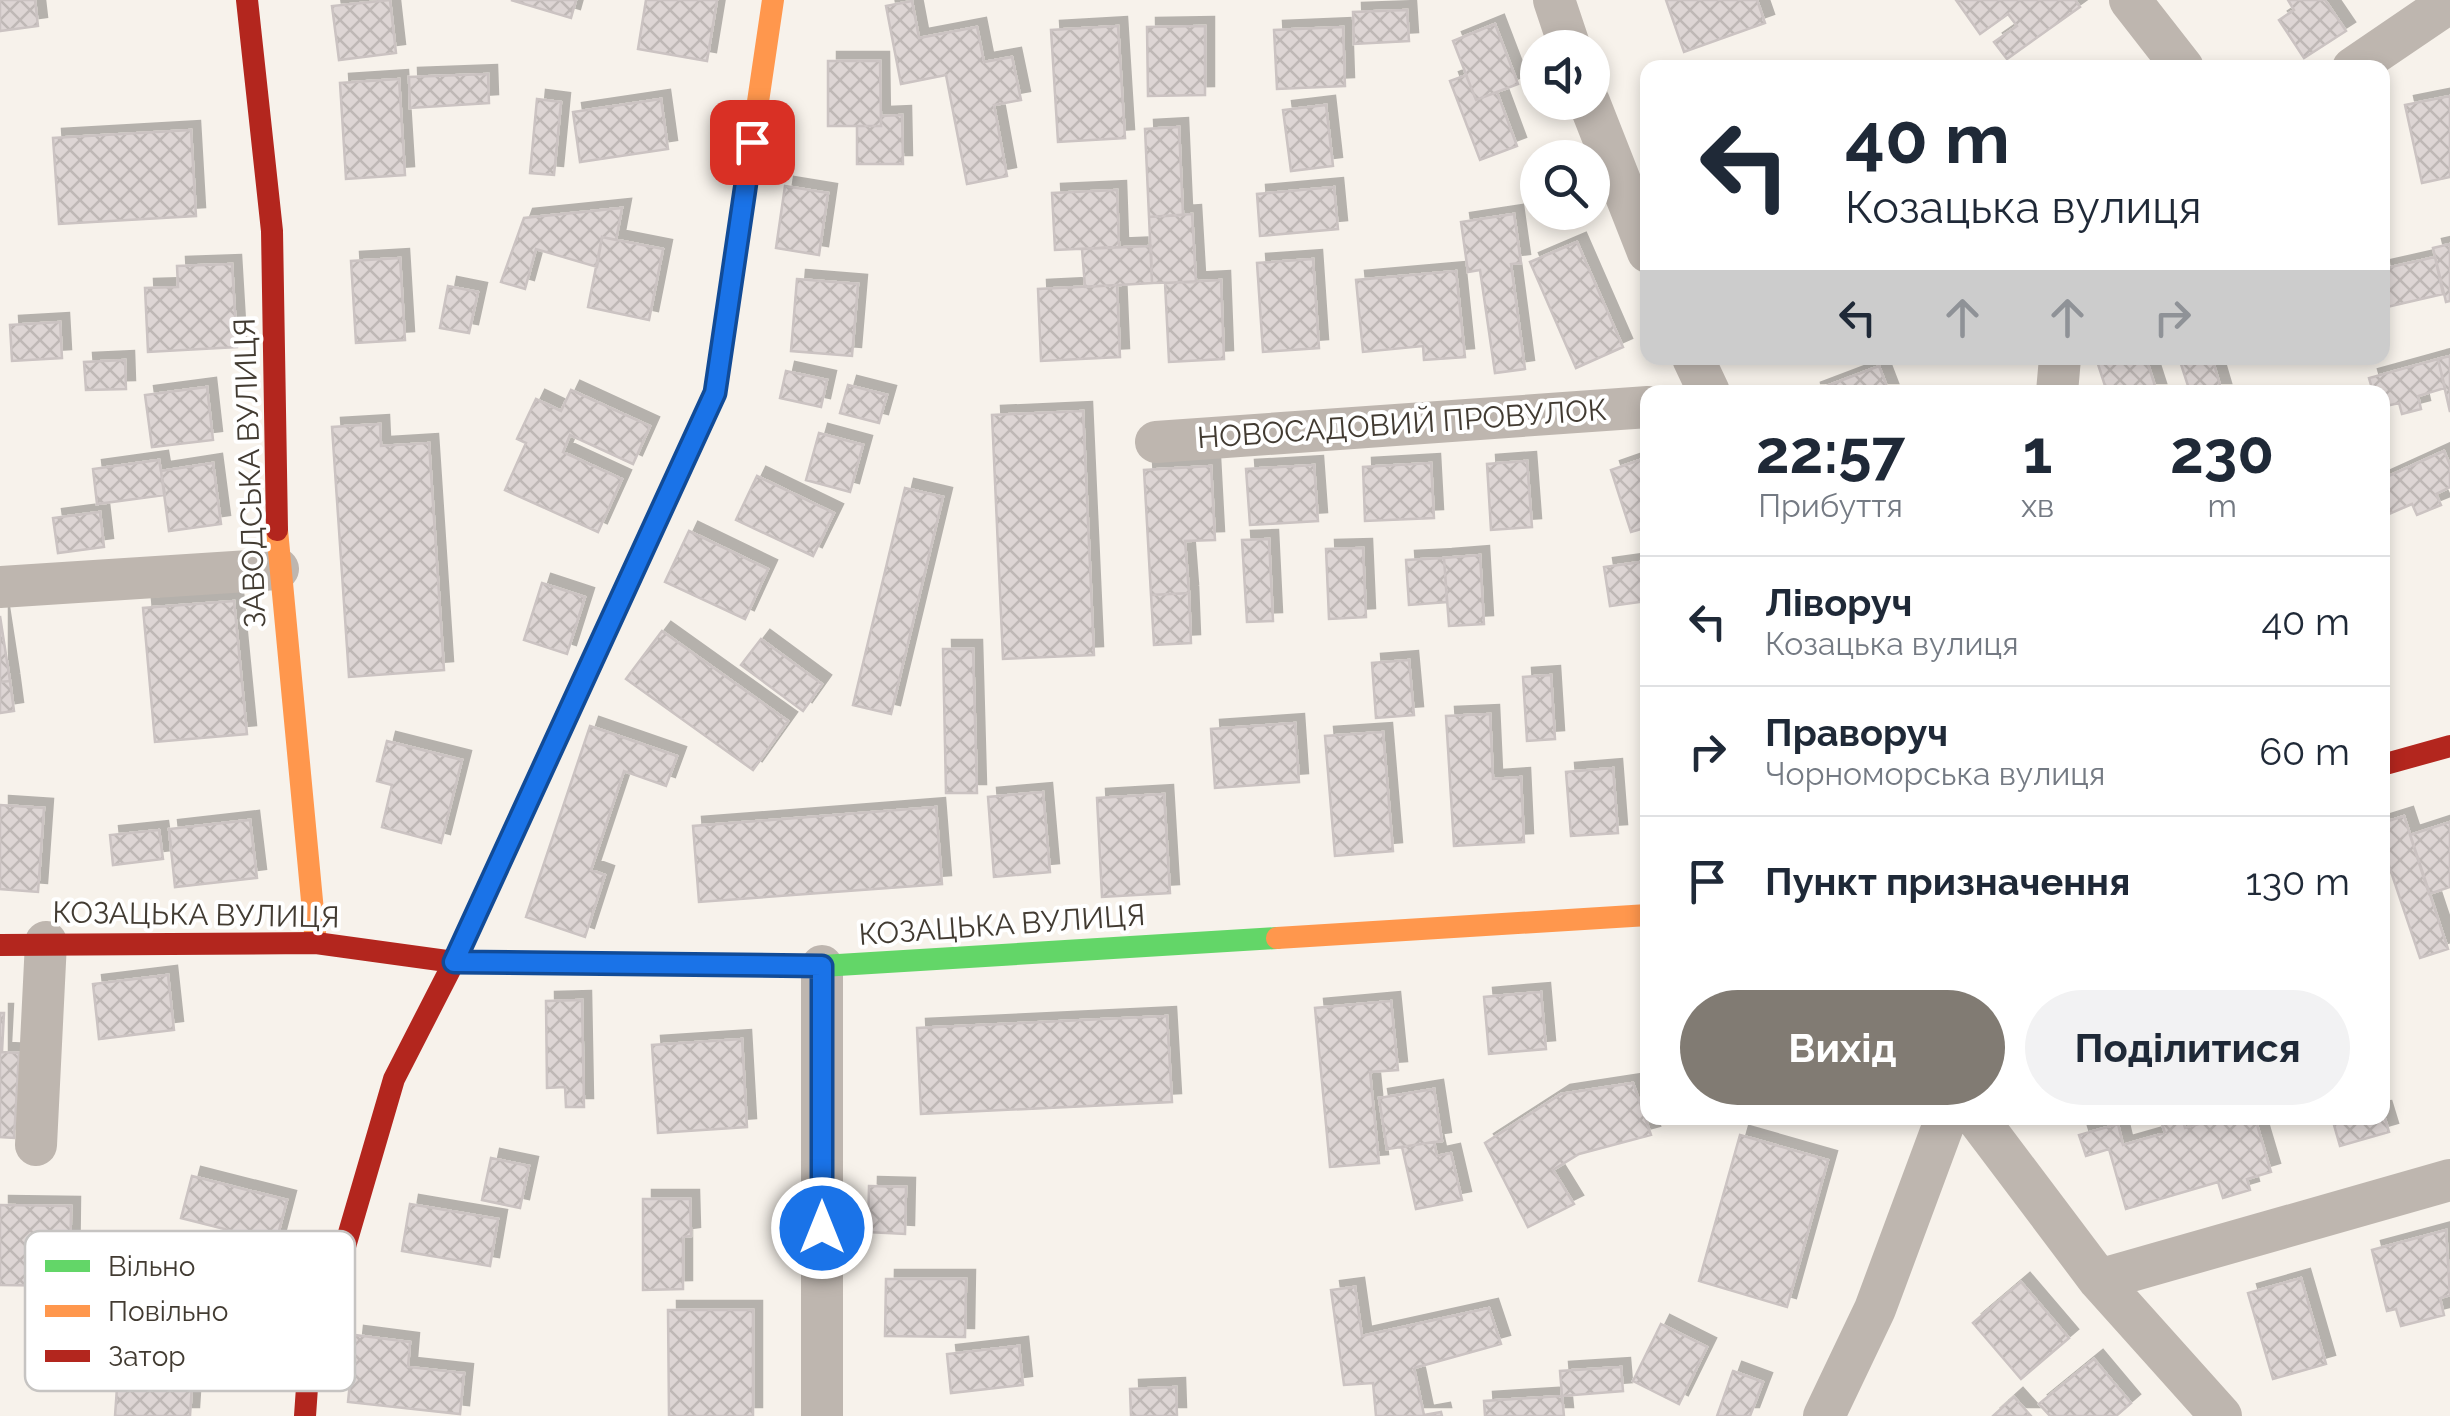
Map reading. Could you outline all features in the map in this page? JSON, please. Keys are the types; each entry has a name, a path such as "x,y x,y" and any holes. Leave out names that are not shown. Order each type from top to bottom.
{"street":[{"name":"ЗАВОДСЬКА ВУЛИЦЯ","path":"246,0 272,231 278,569 309,832 316,943"},
{"path":"350,1231 394,1079 454,962 715,393 773,0"},
{"path":"1554,0 1564,30"},
{"path":"2130,0 2176,60"},
{"path":"2366,60 2450,2"},
{"path":"1596,120 1640,232"},
{"name":"НОВОСАДОВИЙ ПРОВУЛОК","path":"1156,442 1640,407"},
{"path":"0,588 278,569"},
{"path":"2390,763 2450,746"},
{"name":"КОЗАЦЬКА ВУЛИЦЯ","path":"0,945 316,943 454,962 822,966 1640,915"},
{"path":"36,1145 46,942"},
{"path":"822,966 822,1416"},
{"path":"1824,1416 1875,1310 1943,1125"},
{"path":"1981,1125 2099,1280 2221,1416"},
{"path":"2099,1280 2450,1180"},
{"path":"304,1416 306,1391"}],"building":[{"path":"0,0 35,0 38,26 0,31"},
{"path":"390,0 396,53 339,60 332,6"},
{"path":"511,0 576,0 571,18"},
{"path":"646,0 717,0 707,61 638,49"},
{"path":"1666,0 1757,0 1765,23 1684,52"},
{"path":"1956,0 2075,0 2080,7 2007,59 1994,42 2017,26 2008,14 1980,34"},
{"path":"2288,0 2325,0 2346,31 2304,58 2279,20 2294,10"},
{"path":"912,1 919,38 977,27 984,62 1012,57 1021,100 994,105 1007,176 967,184 946,75 901,84 886,6"},
{"path":"1407,10 1409,41 1354,44 1353,12"},
{"path":"1495,24 1518,84 1476,100 1453,41"},
{"path":"1118,26 1125,138 1058,142 1051,30"},
{"path":"1205,26 1205,95 1148,96 1147,27"},
{"path":"1343,27 1345,86 1277,89 1274,30"},
{"path":"828,61 880,61 881,126 828,126"},
{"path":"488,74 489,103 410,108 409,77"},
{"path":"1466,75 1476,100 1497,92 1517,146 1480,160 1450,81"},
{"path":"399,79 405,175 346,179 340,83"},
{"path":"2450,96 2450,177 2422,183 2405,105"},
{"path":"537,99 561,102 554,175 530,173"},
{"path":"661,99 668,149 580,162 573,112"},
{"path":"1326,105 1333,166 1291,171 1283,110"},
{"path":"902,115 903,164 857,164 857,126 881,126 881,116"},
{"path":"1179,127 1183,215 1149,217 1145,129"},
{"path":"191,130 196,216 59,224 53,138"},
{"path":"785,186 828,193 819,255 776,248"},
{"path":"1334,187 1338,229 1260,236 1257,194"},
{"path":"1117,190 1119,247 1055,250 1052,193"},
{"path":"622,208 616,240 602,237 597,267 536,249 525,289 501,282 524,218"},
{"path":"1192,214 1196,282 1152,283 1149,217"},
{"path":"1514,214 1521,263 1511,264 1525,369 1495,373 1480,270 1468,272 1461,222"},
{"path":"602,237 663,249 649,320 588,307"},
{"path":"1577,242 1623,347 1576,368 1530,262"},
{"path":"2450,244 2450,301 2446,302 2433,248"},
{"path":"1151,246 1152,283 1085,287 1082,249"},
{"path":"2435,257 2443,294 2390,306 2390,267"},
{"path":"400,258 405,340 356,343 351,261"},
{"path":"1313,259 1319,348 1263,352 1257,263"},
{"path":"232,264 237,347 148,352 145,288 178,287 177,266"},
{"path":"1456,271 1465,357 1424,360 1423,346 1363,352 1356,280"},
{"path":"797,279 858,284 852,356 791,351"},
{"path":"1221,280 1224,359 1169,362 1165,283"},
{"path":"1117,285 1120,357 1041,361 1038,289"},
{"path":"448,286 478,292 469,333 440,328"},
{"path":"60,322 62,358 12,361 10,325"},
{"path":"2450,356 2450,412 2438,359"},
{"path":"2438,359 2445,388 2418,396 2421,409 2402,414 2399,403 2390,405 2390,385 2371,385 2369,378"},
{"path":"125,360 126,389 86,390 84,362"},
{"path":"2098,365 2148,365 2155,385 2105,385"},
{"path":"2181,365 2214,365 2220,385 2188,385"},
{"path":"1879,366 1886,385 1829,385"},
{"path":"786,371 827,380 821,407 780,398"},
{"path":"848,385 887,395 879,423 840,413"},
{"path":"207,387 213,440 152,447 145,395"},
{"path":"571,390 650,426 633,464 570,435 563,452 622,479 598,532 505,490 526,443 517,439 536,399 561,411"},
{"path":"1083,411 1094,655 1003,659 992,415"},
{"path":"380,424 381,446 429,443 444,670 349,677 332,427"},
{"path":"819,433 863,445 850,492 806,480"},
{"path":"2444,451 2450,465 2450,487 2436,494 2441,505 2417,515 2412,504 2390,514 2390,475"},
{"path":"159,460 165,495 97,504 93,469"},
{"path":"1640,460 1640,529 1631,532 1611,470"},
{"path":"1527,461 1532,527 1491,530 1487,464"},
{"path":"213,463 221,524 169,531 161,471"},
{"path":"1431,463 1434,518 1365,521 1363,467"},
{"path":"1314,465 1318,521 1250,525 1246,469"},
{"path":"1211,466 1215,540 1185,541 1189,593 1151,595 1144,470"},
{"path":"757,476 834,513 813,556 736,520"},
{"path":"905,488 943,497 891,714 853,705"},
{"path":"100,512 104,547 58,553 53,518"},
{"path":"689,531 768,569 745,619 665,582"},
{"path":"1269,539 1273,621 1247,622 1242,540"},
{"path":"1363,548 1366,617 1329,619 1326,549"},
{"path":"1480,555 1484,624 1449,626 1444,558"},
{"path":"1444,558 1447,602 1409,605 1406,560"},
{"path":"1640,562 1640,602 1610,606 1604,567"},
{"path":"542,583 585,597 567,654 524,640"},
{"path":"1189,593 1191,643 1154,645 1151,595"},
{"path":"234,601 247,734 155,742 143,608"},
{"path":"0,616 10,681 0,682"},
{"path":"662,631 788,721 753,770 626,679"},
{"path":"761,639 822,684 803,711 741,665"},
{"path":"943,649 973,649 977,793 946,793"},
{"path":"1409,660 1414,715 1376,718 1372,663"},
{"path":"1551,675 1555,739 1527,741 1523,677"},
{"path":"10,681 14,711 0,713 0,682"},
{"path":"1490,714 1493,779 1521,777 1524,842 1454,846 1446,716"},
{"path":"1295,723 1299,782 1215,788 1211,729"},
{"path":"590,726 677,756 666,786 624,771 591,870 605,875 585,937 526,917"},
{"path":"1383,732 1393,851 1335,856 1325,736"},
{"path":"387,741 462,760 441,843 382,827 392,785 377,781"},
{"path":"1613,768 1618,833 1571,836 1566,772"},
{"path":"1043,792 1050,872 994,877 988,797"},
{"path":"1164,794 1170,893 1102,897 1097,798"},
{"path":"0,805 44,808 38,892 0,889"},
{"path":"936,807 942,884 699,902 693,826"},
{"path":"2404,816 2448,949 2420,958 2390,869 2390,820"},
{"path":"250,820 257,878 175,887 169,829"},
{"path":"2450,822 2450,887 2429,894 2410,835"},
{"path":"159,830 163,859 113,865 110,835"},
{"path":"168,975 174,1030 99,1039 93,984"},
{"path":"1541,992 1546,1049 1489,1054 1484,997"},
{"path":"582,1000 584,1107 566,1107 565,1087 547,1088 546,1001"},
{"path":"1391,1001 1398,1070 1370,1072 1379,1163 1330,1167 1315,1008"},
{"path":"0,1013 4,1013 2,1052 19,1053 14,1138 0,1137"},
{"path":"1167,1016 1172,1102 921,1114 917,1028"},
{"path":"742,1039 747,1127 658,1133 652,1045"},
{"path":"1633,1083 1640,1103 1640,1125 1648,1125 1651,1135 1579,1154 1553,1170 1574,1204 1528,1227 1485,1143 1561,1094"},
{"path":"1434,1089 1442,1141 1387,1149 1379,1098"},
{"path":"2118,1125 2123,1145 2165,1133 2162,1125 2257,1125 2271,1172 2247,1179 2250,1190 2223,1198 2218,1182 2126,1209 2109,1149 2086,1156 2079,1135"},
{"path":"2334,1125 2387,1125 2389,1132 2340,1146"},
{"path":"1740,1135 1828,1160 1787,1307 1699,1281"},
{"path":"1434,1142 1437,1156 1451,1153 1462,1200 1416,1209 1402,1147"},
{"path":"491,1158 529,1166 520,1208 482,1200"},
{"path":"192,1176 287,1200 279,1231 232,1231 181,1218"},
{"path":"869,1186 906,1187 905,1234 868,1232"},
{"path":"643,1199 690,1199 691,1236 683,1237 683,1289 643,1290"},
{"path":"410,1204 498,1219 490,1266 402,1251"},
{"path":"0,1205 71,1206 71,1231 25,1231 25,1285 0,1285"},
{"path":"2446,1230 2450,1295 2440,1298 2444,1315 2401,1326 2396,1309 2387,1311 2372,1250"},
{"path":"2301,1278 2326,1364 2273,1379 2248,1293"},
{"path":"886,1279 966,1279 965,1337 885,1336"},
{"path":"2021,1282 2069,1338 2021,1379 1973,1323"},
{"path":"1355,1287 1362,1336 1489,1308 1501,1344 1414,1368 1424,1415 1441,1412 1442,1416 1376,1416 1373,1383 1344,1385 1331,1290"},
{"path":"668,1310 753,1310 753,1416 669,1416"},
{"path":"1661,1324 1707,1347 1679,1404 1633,1381"},
{"path":"355,1335 410,1342 408,1367 464,1373 460,1414 348,1402 349,1391 355,1391"},
{"path":"1019,1346 1023,1385 951,1393 947,1354"},
{"path":"2094,1359 2131,1403 2116,1416 2050,1416 2039,1404"},
{"path":"1621,1367 1623,1391 1562,1396 1560,1371"},
{"path":"1733,1371 1763,1382 1750,1416 1717,1416"},
{"path":"1176,1387 1177,1416 1131,1416 1130,1389"},
{"path":"117,1391 192,1391 190,1416 115,1416"},
{"path":"1562,1396 1564,1416 1485,1416 1484,1401"},
{"path":"2014,1397 2031,1416 1993,1416"}],"traffic: fast":[{"path":"571,963 822,966 1277,938"}],"traffic: slow":[{"path":"574,700 715,393 773,0"},
{"path":"277,530 316,943"},
{"path":"1277,938 1640,915"}],"traffic: jam":[{"path":"247,0 272,231 277,530"},
{"path":"350,1231 394,1079 454,962 574,700"},
{"path":"2390,763 2450,746"},
{"path":"0,945 316,943 454,962 571,963"},
{"path":"305,1416 307,1391"}],"route":[{"path":"752,142 715,393 454,962 822,966 822,1228"}]}
